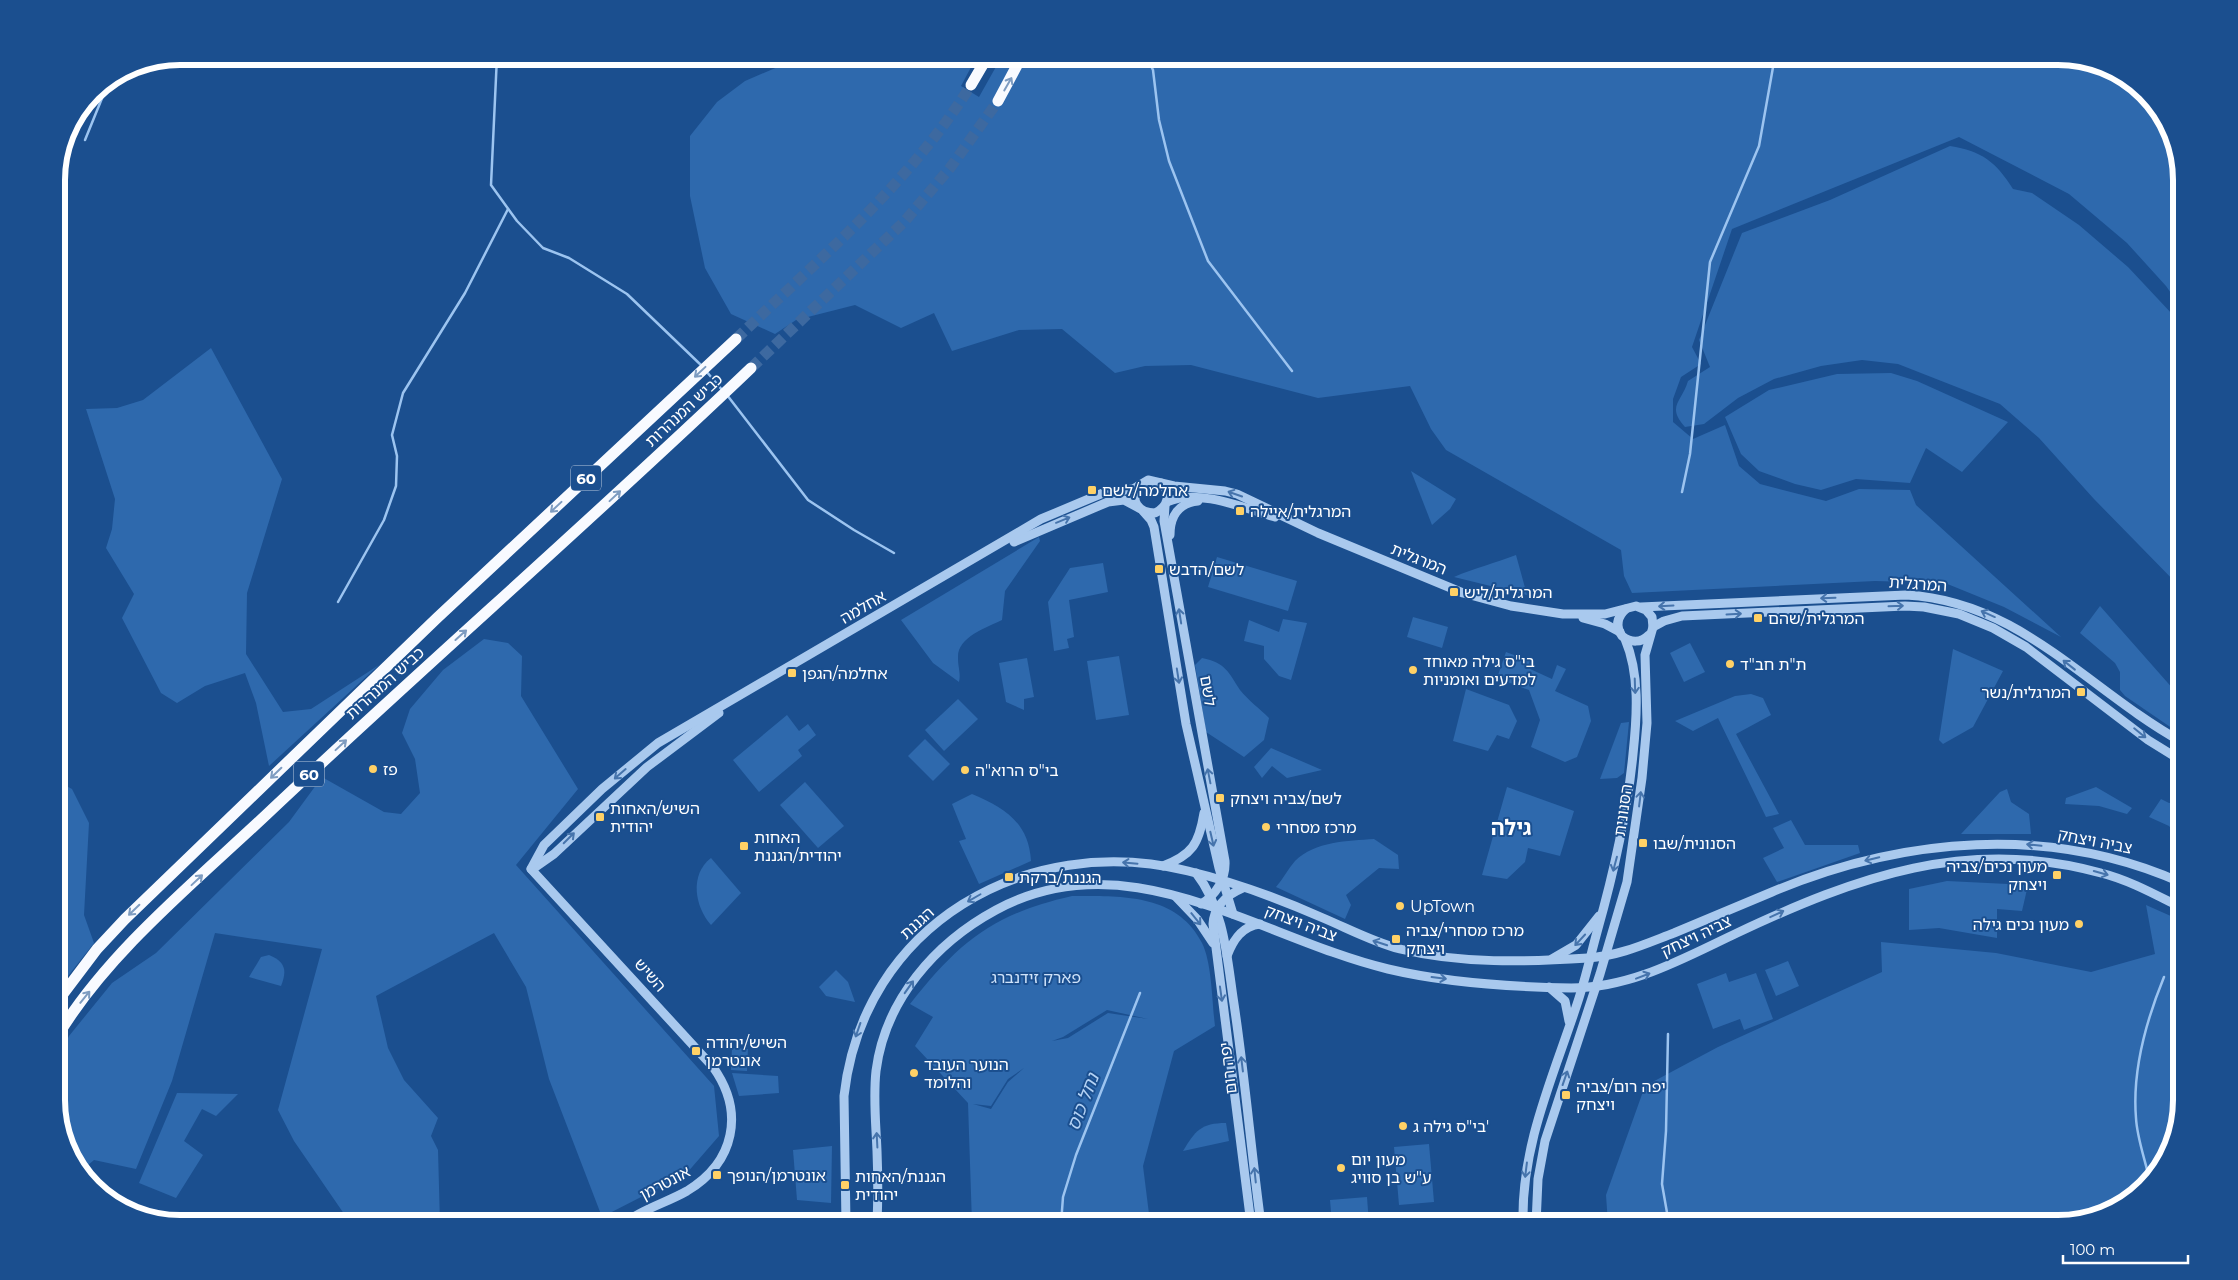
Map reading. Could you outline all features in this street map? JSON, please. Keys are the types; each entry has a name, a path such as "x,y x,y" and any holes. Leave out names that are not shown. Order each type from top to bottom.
{"highway":[{"path":"971,85 983,65"},
{"path":"998,101 1018,65"},
{"name":"כביש המנהרות","path":"65,990 97,949 124,919 424,630 736,339"},
{"name":"כביש המנהרות","path":"65,1024 110,966 152,922 326,759 613,498 751,368"}],"street":[{"path":"1148,480 1160,483 1167,491 1166,504 1155,513 1141,509 1134,498 1139,485 1148,480"},
{"name":"המרגלית","path":"1160,483 1231,492 1294,523 1463,592 1511,606 1565,614 1605,624 1622,636"},
{"name":"אחלמה","path":"531,869 544,845 556,833 602,789 658,743 1042,519 1104,493 1128,490 1139,485"},
{"name":"המרגלית","path":"1166,504 1187,497 1208,500 1294,523"},
{"name":"אחלמה","path":"971,562 1044,528 1108,502 1124,500 1141,509"},
{"path":"1170,551 1170,530 1176,512 1190,502 1208,500"},
{"name":"לשם","path":"1166,504 1163,514 1186,653 1224,854 1225,868 1222,881 1211,897 1201,904"},
{"name":"לשם","path":"1141,509 1151,520 1154,527 1184,715 1222,881 1233,914"},
{"name":"המרגלית","path":"1641,607 1906,595 1945,599 1983,611 2031,637 2106,694 2173,736"},
{"name":"המרגלית","path":"1651,630 1672,618 1682,616 1905,606 1943,610 1978,621 2026,647 2148,740 2173,755"},
{"path":"1641,607 1649,613 1651,630 1641,641 1636,642 1622,636 1618,627 1619,617 1626,609 1641,607"},
{"name":"המרגלית","path":"1565,614 1605,614 1626,609"},
{"name":"הסנונית","path":"1596,987 1627,882 1636,828 1647,723 1645,647 1651,630"},
{"name":"הסנונית","path":"1590,958 1623,833 1634,749 1634,670 1622,636"},
{"name":"אחלמה","path":"531,869 554,854 611,799 666,752 704,723 770,679"},
{"path":"1162,866 1179,859 1192,848 1199,836 1205,808"},
{"name":"צביה ויצחק","path":"1222,881 1308,912 1373,941 1398,948 1456,959 1549,960 1590,958 1633,950 1803,880 1888,855 1940,847 2002,844 2074,850 2145,867 2173,879"},
{"name":"צביה ויצחק","path":"1216,909 1346,956 1386,968 1414,974 1478,982 1582,988 1625,982 1654,972 1780,913 1846,885 1882,874 1945,862 2012,860 2079,868 2116,878 2173,904"},
{"name":"הגננת","path":"846,1215 843,1116 846,1077 862,1019 880,987 898,962 924,935 947,916 980,894 1009,880 1048,868 1082,863 1126,862 1162,866 1222,881"},
{"name":"השיש","path":"531,869 713,1067 724,1085 732,1110"},
{"name":"יפה רום","path":"1196,873 1216,909 1226,957 1239,1037 1260,1215"},
{"path":"877,1215 875,1088 878,1064 884,1036 892,1016 905,993 929,960 960,933 992,913 1017,900 1052,889 1085,884 1117,884 1143,887 1216,909 1226,897 1244,888"},
{"path":"1174,895 1197,919 1215,946"},
{"name":"יפה רום","path":"1216,909 1213,924 1215,946 1250,1215"},
{"path":"1549,960 1579,942 1603,910"},
{"path":"1226,957 1234,941 1242,932 1252,926 1261,924"},
{"path":"1524,1215 1525,1181 1529,1149 1540,1109 1582,988 1590,958"},
{"path":"1549,987 1565,1001 1570,1024"},
{"path":"1536,1215 1538,1179 1545,1141 1596,987"},
{"name":"אונטרמן","path":"640,1215 687,1191 712,1171 718,1164 731,1134 732,1110"}],"green space":[{"path":"782,65 972,65 961,86 979,97 997,65 2073,66 2088,69 2116,80 2139,99 2158,122 2167,143 2173,172 2173,296 2127,243 2069,194 1959,137 1732,229 1692,347 1701,364 1681,377 1673,399 1673,422 1693,439 1725,425 1739,466 1760,484 1826,501 1859,489 1910,490 1916,505 2061,637 2004,607 1945,583 1875,581 1632,593 1624,576 1621,550 1446,450 1431,429 1410,386 1318,398 1191,365 1145,366 1115,373 1062,329 1019,330 952,351 934,313 901,328 855,305 796,320 775,334 731,314 705,268 690,196 690,136 717,102 745,81"},
{"path":"1950,146 1971,151 1994,165 2013,189 2032,193 2079,225 2128,267 2173,315 2173,580 2094,499 2039,438 2000,404 1898,364 1862,360 1821,366 1774,379 1738,398 1704,424 1685,427 1679,420 1676,409 1677,404 1688,381 1710,367 1699,340 1742,233 1830,200"},
{"path":"211,348 282,479 247,593 246,654 283,712 311,709 379,665 269,766 256,703 245,673 205,686 177,703 161,693 122,618 134,594 106,548 112,529 115,499 86,409 117,408 143,400"},
{"path":"1891,373 1917,381 2008,422 1962,472 1926,448 1910,483 1856,479 1821,490 1795,484 1759,471 1741,454 1725,417 1769,390 1837,374"},
{"path":"1411,471 1456,499 1450,509 1432,525"},
{"path":"1039,537 1040,541 1005,591 1002,620 974,634 962,644 958,658 959,682 933,663 901,620"},
{"path":"1516,555 1527,595 1454,577 1469,571"},
{"path":"1217,557 1297,581 1288,611 1208,587"},
{"path":"1103,563 1108,592 1069,600 1074,637 1067,639 1069,648 1054,651 1048,602 1070,568"},
{"path":"2100,606 2173,689 2173,729 2125,696 2120,690 2120,672 2115,663 2080,633"},
{"path":"1413,617 1448,627 1442,648 1407,637"},
{"path":"1283,619 1307,623 1291,680 1279,676 1264,659 1264,646 1244,641 1249,620 1279,632"},
{"path":"484,639 508,643 522,656 521,696 578,789 516,865 714,1086 719,1136 686,1174 606,1215 601,1215 549,1079 526,987 494,933 376,996 388,1048 404,1080 438,1118 431,1136 438,1150 440,1215 345,1215 294,1141 278,1110 322,949 215,933 172,1081 136,1169 94,1160 86,1167 71,1137 65,1108 65,1044 69,1036 112,983 156,953 289,822 322,777 384,812 401,814 420,793 415,759 402,733 410,709 443,670"},
{"path":"1690,643 1705,672 1684,682 1670,653"},
{"path":"1953,649 2003,671 1973,727 1943,744 1939,740"},
{"path":"1506,652 1530,661 1528,668 1552,679 1557,665 1566,669 1555,691 1588,706 1591,721 1577,757 1565,762 1531,747 1540,720 1529,690 1497,678"},
{"path":"1119,656 1129,715 1096,720 1087,661"},
{"path":"1027,658 1034,697 1024,699 1024,710 1006,702 999,663"},
{"path":"1202,658 1210,660 1225,669 1243,694 1269,718 1264,740 1244,757 1206,732 1195,665"},
{"path":"1466,689 1509,705 1517,721 1509,739 1497,735 1488,751 1453,741"},
{"path":"1751,694 1763,698 1771,715 1736,734 1779,814 1766,817 1718,718 1693,731 1675,721 1735,696"},
{"path":"958,699 978,719 944,751 925,730"},
{"path":"787,715 799,731 808,724 816,735 798,750 802,756 759,792 733,760"},
{"path":"1629,722 1624,773 1617,778 1600,779 1621,723"},
{"path":"925,739 950,764 933,781 908,756"},
{"path":"1271,748 1322,770 1287,778 1272,766 1262,778 1254,767"},
{"path":"805,782 844,826 818,848 780,805"},
{"path":"65,785 72,789 89,823 84,915 94,943 65,980"},
{"path":"1507,787 1574,811 1560,856 1528,848 1525,862 1507,879 1482,875"},
{"path":"2096,787 2132,808 2127,814 2099,806 2065,804 2066,798"},
{"path":"2007,789 2011,802 2029,814 2031,834 1961,834 2000,792"},
{"path":"972,794 995,805 1013,818 1026,836 1031,861 979,884 959,841 966,839 952,804"},
{"path":"2161,799 2169,803 2173,803 2173,831 2169,826 2149,817"},
{"path":"1791,820 1805,845 1858,845 1860,853 1777,882 1763,858 1784,848 1773,828"},
{"path":"1374,839 1398,855 1399,869 1379,868 1346,895 1351,905 1345,919 1276,887 1295,861 1312,849 1332,843"},
{"path":"711,858 741,893 711,925 698,900 697,882 699,873"},
{"path":"1947,881 2028,885 2022,911 1997,909 1997,938 1939,928 1909,930 1909,889"},
{"name":"פארק זידנברג","path":"1072,896 1109,896 1145,901 1162,906 1178,915 1191,927 1202,943 1210,972 1215,1026 1174,1051 1143,1166 1148,1215 972,1215 968,1103 915,1046 933,1017 910,1004 945,963 962,947 999,921 1044,903","holes":["1107,1010 1148,1019 1108,1013 1068,1038 1052,1041 1063,1037","1024,1068 1008,1082 991,1109 973,1104 991,1106 1008,1079"]},
{"path":"2146,905 2173,917 2172,1115 2169,1130 2158,1158 2139,1181 2116,1200 2088,1211 2058,1215 1607,1215 1606,1195 1645,1086 1718,1047 1882,972 1881,942 1996,953 2091,972 2155,954"},
{"path":"269,955 279,961 284,968 281,986 249,977 261,957"},
{"path":"1788,961 1799,986 1776,996 1765,970"},
{"path":"836,970 848,982 855,1002 826,996 819,987"},
{"path":"1726,973 1729,982 1756,973 1773,1019 1744,1030 1740,1019 1713,1029 1697,984"},
{"path":"732,1048 748,1049 747,1071 731,1070"},
{"path":"732,1073 778,1076 779,1093 739,1096"},
{"path":"177,1093 238,1094 216,1116 202,1109 184,1141 203,1155 176,1198 139,1183"},
{"path":"1226,1123 1229,1141 1183,1151 1195,1133 1210,1125"},
{"path":"1429,1144 1434,1202 1399,1205 1394,1147"},
{"path":"832,1146 831,1203 797,1200 793,1150"},
{"path":"1367,1197 1368,1215 1331,1215 1330,1200"}],"waterway":[{"path":"497,65 491,185 517,221 543,248 569,258 627,294 702,366"},
{"path":"1150,65 1153,70 1159,120 1169,161 1208,261 1292,371"},
{"path":"1682,492 1690,454 1710,262 1759,146 1773,65"},
{"path":"85,140 103,95"},
{"path":"338,602 384,520 396,486 397,456 392,435 403,393 465,293 508,209"},
{"path":"706,371 723,391"},
{"path":"727,395 808,500 894,553"},
{"path":"2147,1172 2137,1126 2136,1082 2146,1028 2164,977"},
{"name":"נחל כוס","path":"1062,1215 1063,1197 1076,1155 1140,993"},
{"path":"1667,1215 1662,1184 1666,1131 1668,1034"}],"tunnel":[{"path":"736,339 830,250 891,188 947,121 971,85"},
{"path":"751,368 904,222 950,168 998,101"}],"place":[{"name":"אחלמה/לשם","path":"1092,490"},
{"name":"המרגלית/איילה","path":"1240,511"},
{"name":"לשם/הדבש","path":"1159,569"},
{"name":"המרגלית/ליש","path":"1454,592"},
{"name":"המרגלית/שהם","path":"1758,618"},
{"name":"ת\"ת חב\"ד","path":"1730,664"},
{"name":"בי\"ס גילה מאוחד למדעים ואומניות","path":"1413,670"},
{"name":"אחלמה/הגפן","path":"792,673"},
{"name":"המרגלית/נשר","path":"2081,692"},
{"name":"פז","path":"373,769"},
{"name":"בי\"ס הרוא\"ה","path":"965,770"},
{"name":"לשם/צביה ויצחק","path":"1220,798"},
{"name":"השיש/האחות יהודית","path":"600,817"},
{"name":"מרכז מסחרי","path":"1266,827"},
{"name":"הסנונית/שבו","path":"1643,843"},
{"name":"האחות יהודית/הגננת","path":"744,846"},
{"name":"מעון נכים/צביה ויצחק","path":"2057,875"},
{"name":"הגננת/ברקת","path":"1009,877"},
{"name":"UpTown","path":"1400,906"},
{"name":"מעון נכים גילה","path":"2079,924"},
{"name":"מרכז מסחרי/צביה ויצחק","path":"1396,939"},
{"name":"השיש/יהודה אונטרמן","path":"696,1051"},
{"name":"הנוער העובד והלומד","path":"914,1073"},
{"name":"יפה רום/צביה ויצחק","path":"1566,1095"},
{"name":"בי\"ס גילה ג'","path":"1403,1126"},
{"name":"מעון יום ע\"ש בן סוויג","path":"1341,1168"},
{"name":"אונטרמן/הנופך","path":"717,1175"},
{"name":"הגננת/האחות יהודית","path":"845,1185"}],"district":[{"name":"גילה","path":"1511,827"}]}
